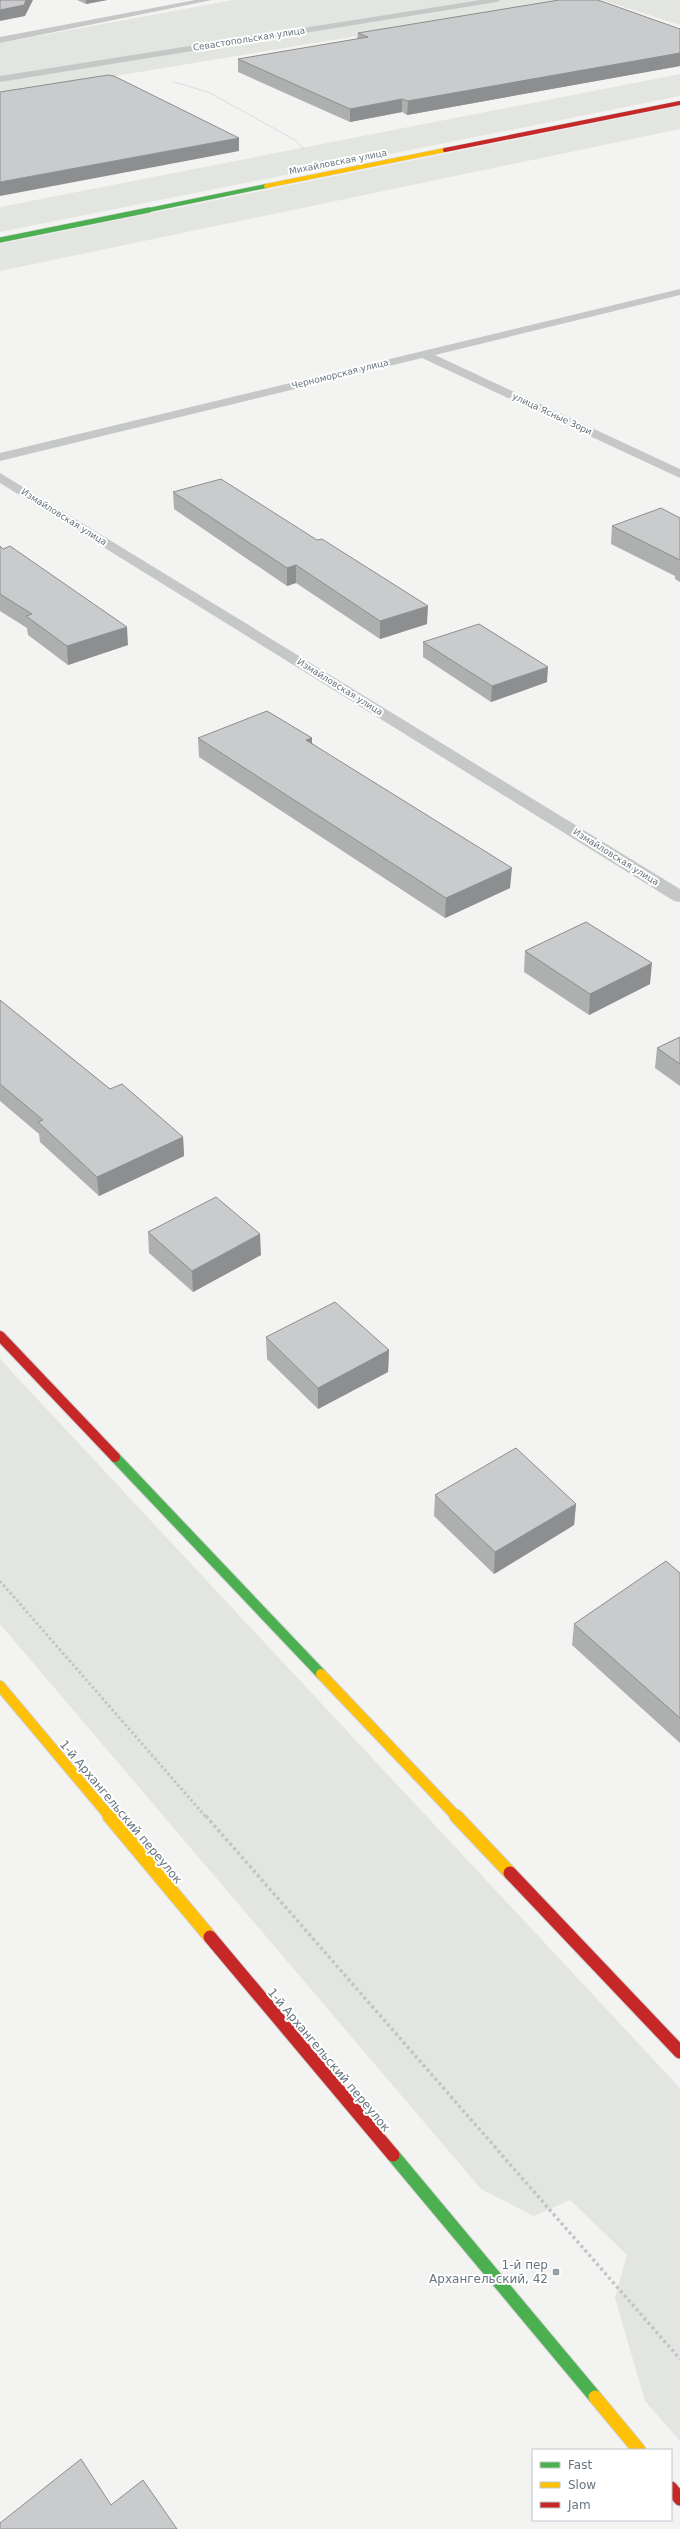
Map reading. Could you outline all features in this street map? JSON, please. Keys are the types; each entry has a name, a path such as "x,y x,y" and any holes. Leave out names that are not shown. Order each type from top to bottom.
{"street":[{"path":"0,40 208,0"},
{"name":"Севастопольская улица","path":"0,78 497,0"},
{"name":"Михайловская улица","path":"0,240 680,103"},
{"name":"Черноморская улица","path":"0,457 680,292"},
{"name":"улица Ясные Зори","path":"424,354 680,474"},
{"name":"Измайловская улица","path":"0,477 680,897"},
{"path":"0,1336 680,2052"},
{"name":"1-й Архангельский переулок","path":"0,1686 638,2449"},
{"path":"672,2489 680,2499"}],"path":[{"path":"168,81 208,92 295,140 306,151 304,166 293,181"},
{"path":"0,1581 680,2358"}],"shaded area":[{"path":"233,0 576,0 0,95 0,43"},
{"path":"602,0 680,0 680,25"},
{"path":"680,74 680,96 0,232 0,207"},
{"path":"680,106 680,129 0,271 0,244"},
{"path":"0,1359 680,2088 680,2441 645,2401 615,2298 627,2255 570,2200 534,2216 481,2189 0,1624"}],"building":[{"path":"0,0 26,0 24,5 0,10"},
{"path":"559,0 598,0 680,29 680,53 408,101 402,99 350,109 238,59 368,37 358,33"},
{"path":"108,75 114,76 239,138 0,182 0,92"},
{"path":"221,479 317,540 322,539 428,606 380,621 296,565 287,568 173,492"},
{"path":"661,508 680,518 680,560 612,526"},
{"path":"0,546 3,549 10,546 127,627 67,646 26,616 32,614 0,594"},
{"path":"479,624 548,667 492,686 423,642"},
{"path":"267,711 312,738 306,740 512,868 446,898 198,738"},
{"path":"586,922 652,963 590,994 525,951"},
{"path":"0,1000 110,1089 122,1084 183,1137 97,1177 38,1122 43,1120 0,1084"},
{"path":"680,1037 680,1064 657,1048"},
{"path":"216,1197 260,1234 192,1271 148,1232"},
{"path":"335,1302 389,1350 318,1388 266,1337"},
{"path":"516,1448 576,1504 495,1552 435,1495"},
{"path":"666,1561 680,1573 680,1718 574,1624"},
{"path":"81,2459 111,2505 143,2480 177,2529 0,2529 0,2523"}],"traffic: fast":[{"path":"0,240 266,186"},
{"path":"115,1457 321,1674"},
{"path":"393,2155 595,2397"}],"traffic: slow":[{"path":"266,186 445,150"},
{"path":"321,1674 510,1873"},
{"path":"0,1686 210,1937"},
{"path":"595,2397 638,2449"}],"traffic: jam":[{"path":"445,150 680,103"},
{"path":"0,1336 115,1457"},
{"path":"510,1873 680,2052"},
{"path":"210,1937 393,2155"},
{"path":"672,2489 680,2499"}],"place":[{"name":"1-й пер Архангельский, 42","path":"556,2272"}]}
